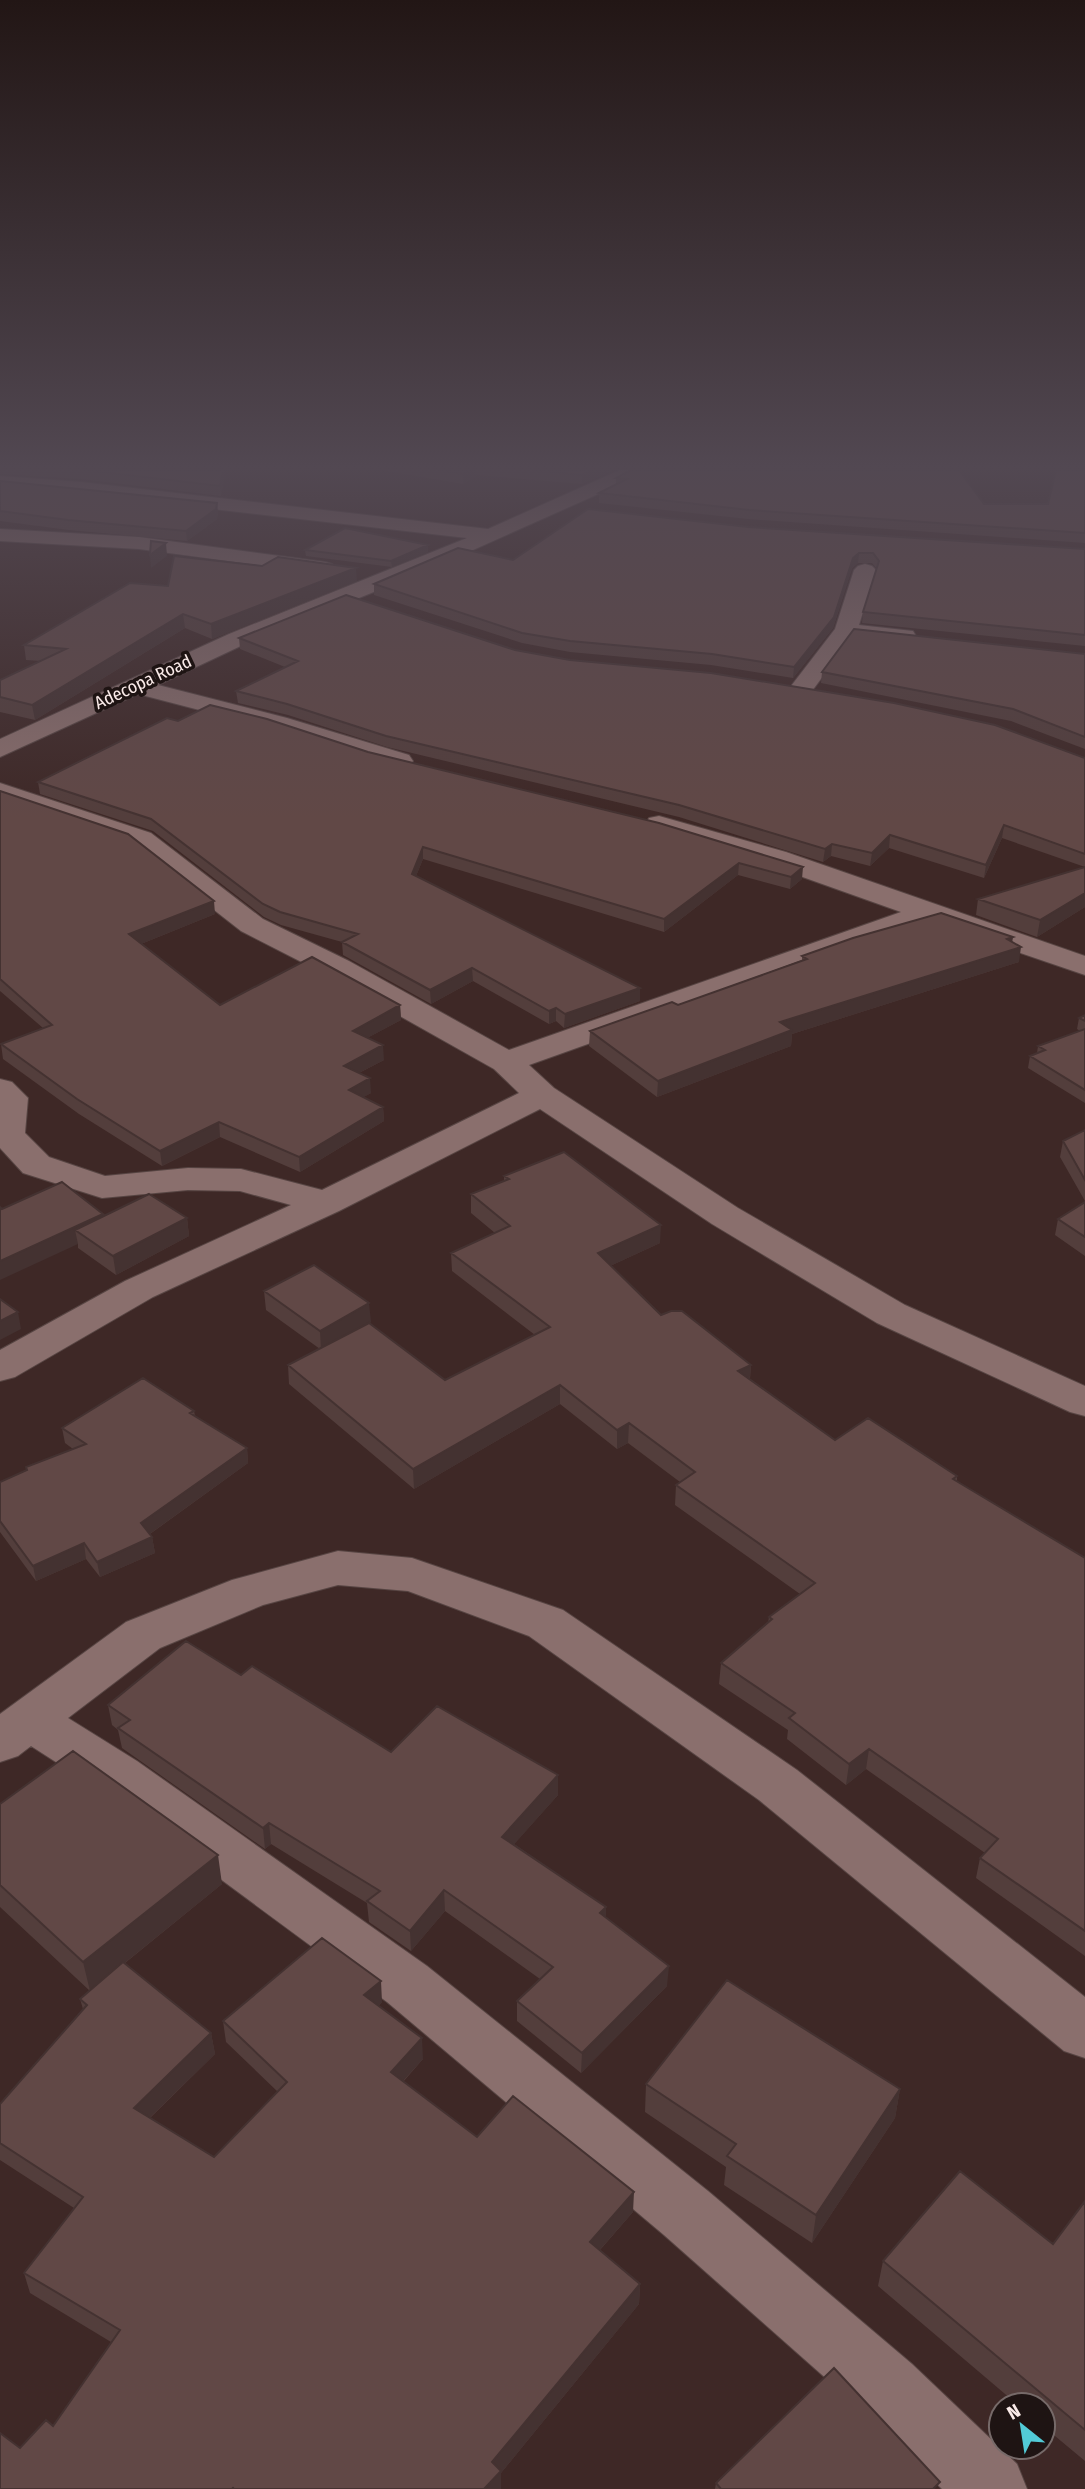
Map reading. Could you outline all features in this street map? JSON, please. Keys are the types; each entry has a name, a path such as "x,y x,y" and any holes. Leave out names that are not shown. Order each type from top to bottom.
{"street":[{"name":"Adecopa Road","path":"0,749 237,639 372,586"},
{"path":"800,690 846,630 860,586"},
{"path":"348,596 382,608"},
{"path":"846,630 932,639"},
{"path":"775,685 827,694"},
{"path":"134,686 278,723 379,756 430,768"},
{"path":"0,791 141,839 252,925 338,968 506,1062 542,1095 725,1216 891,1314 1085,1402"},
{"path":"631,817 776,858 1085,966"},
{"path":"506,1062 929,912"},
{"path":"0,1089 11,1097 7,1135 36,1165 102,1187 188,1179 241,1180 326,1203"},
{"path":"0,1367 139,1289 326,1203 542,1095"},
{"path":"992,2489 888,2388 696,2222 407,1984 119,1776 15,1731 143,1634 249,1592 338,1568 412,1575 547,1623 778,1785 1085,2032"}],"building":[{"path":"125,586 309,586 211,624 183,614 32,705 0,697 0,680 66,649 24,645"},
{"path":"381,586 844,586 834,617 794,667 712,654 570,641 522,633"},
{"path":"871,586 1085,586 1085,635 863,612"},
{"path":"346,595 515,650 570,660 711,673 894,703 995,725 1085,758 1085,854 1004,825 986,865 890,835 872,853 832,844 825,849 679,805 386,736 287,704 236,691 298,661 239,638"},
{"path":"854,629 1085,654 1085,737 1013,709 822,672"},
{"path":"210,705 267,719 368,752 659,823 803,867 791,877 739,863 664,919 423,847 412,874 640,988 565,1014 556,1008 549,1011 472,968 430,990 342,942 358,934 280,912 263,904 151,819 38,782 167,718 178,721"},
{"path":"0,791 128,834 214,901 129,934 220,1005 312,957 400,1005 353,1031 383,1045 344,1066 370,1078 349,1090 383,1107 299,1157 219,1122 160,1151 77,1099 1,1044 52,1025 0,979"},
{"path":"1085,867 1085,893 1040,920 978,899"},
{"path":"941,913 1013,937 1007,939 1021,947 780,1022 792,1030 658,1081 590,1031 672,1002 678,1005 807,959 802,956 853,938"},
{"path":"1085,1029 1085,1090 1030,1056 1045,1050 1038,1046"},
{"path":"1085,1130 1085,1180 1063,1141"},
{"path":"564,1152 661,1225 598,1253 661,1315 682,1311 751,1365 738,1371 835,1440 868,1418 957,1476 953,1479 1085,1558 1085,1931 980,1858 998,1839 869,1749 849,1764 789,1718 795,1713 721,1663 772,1619 769,1617 815,1583 676,1485 695,1472 629,1423 617,1430 560,1385 413,1469 288,1365 369,1323 445,1380 550,1327 451,1253 510,1226 471,1194 509,1179 504,1176"},
{"path":"62,1182 103,1214 0,1261 0,1207 2,1209"},
{"path":"149,1194 187,1218 113,1256 75,1230"},
{"path":"1085,1202 1085,1237 1058,1219"},
{"path":"314,1265 369,1303 320,1331 264,1291"},
{"path":"0,1299 18,1312 0,1321"},
{"path":"143,1378 194,1411 190,1413 247,1448 141,1523 152,1537 97,1562 84,1543 33,1566 0,1521 0,1482 27,1470 26,1467 86,1444 62,1428"},
{"path":"186,1641 241,1675 252,1666 391,1752 437,1706 558,1775 502,1837 606,1907 600,1913 669,1966 582,2053 517,2001 553,1967 444,1890 410,1931 367,1901 380,1891 269,1823 263,1828 118,1728 130,1720 108,1705"},
{"path":"73,1751 218,1855 83,1962 0,1885 0,1804"},
{"path":"322,1938 381,1981 364,1995 422,2038 391,2072 477,2137 513,2096 634,2192 590,2242 640,2284 492,2462 501,2471 484,2489 0,2489 0,2433 20,2448 46,2420 53,2426 120,2330 24,2273 83,2197 0,2143 0,2104 87,2005 80,1999 123,1962 211,2033 134,2108 214,2157 287,2082 223,2021"},
{"path":"727,1980 900,2089 816,2215 727,2156 736,2144 646,2084"},
{"path":"960,2171 1053,2244 1085,2201 1085,2430 1057,2407 1057,2391 1038,2391 883,2261"},
{"path":"834,2368 940,2482 933,2489 721,2489 716,2483"}]}
